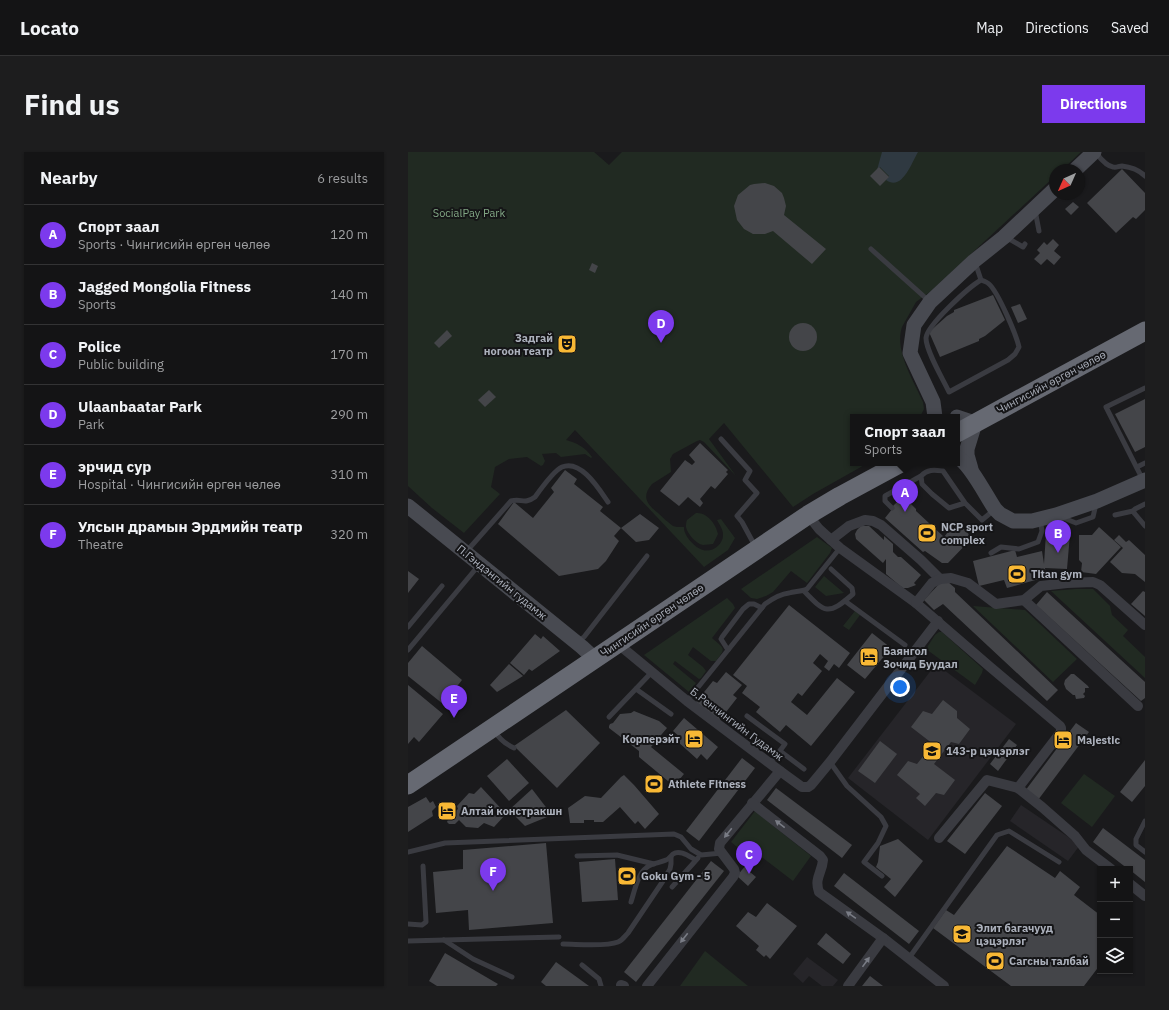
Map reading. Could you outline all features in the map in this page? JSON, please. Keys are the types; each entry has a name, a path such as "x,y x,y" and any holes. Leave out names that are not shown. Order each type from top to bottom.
{"highway":[{"name":"Чингисийн өргөн чөлөө","path":"963,419 1145,332"},
{"name":"Чингисийн өргөн чөлөө","path":"408,785 808,515 895,466"}],"street":[{"path":"1082,164 1095,152"},
{"path":"935,414 933,402 910,353 914,325 930,302 1049,195"},
{"path":"933,402 944,412 949,414"},
{"path":"963,419 967,455 972,472"},
{"path":"960,458 972,472 995,509 1000,514 1013,521 1032,521 1056,515 1144,481"},
{"name":"П.Гэндэнгийн гудамж","path":"408,506 595,659"},
{"path":"808,515 819,529 840,548 916,603 1061,727 1061,732 1018,788"},
{"path":"831,540 849,526 865,520 873,522 881,525 940,579"},
{"path":"916,603 932,583 940,579 951,578 968,583 996,604 1024,600 1041,586 1093,582 1100,584 1145,625"},
{"path":"1024,600 1138,706"},
{"path":"780,771 802,787 808,787 815,782 938,621"},
{"name":"Б.Ренчингийн Гудамж","path":"618,644 687,701 780,771 720,843 719,849 722,853"},
{"path":"939,838 987,780 1018,788 1070,831 1086,850 1107,866"},
{"path":"752,803 820,856 823,860 823,865 816,885 819,892 883,938 944,986"},
{"path":"647,986 733,877 735,873 734,869 722,853"},
{"path":"1133,886 1145,896"},
{"path":"848,986 883,938"}],"lane":[{"path":"1095,152 1107,164 1113,167 1122,166 1132,168 1140,171 1145,176"},
{"path":"1034,209 1039,231"},
{"path":"1004,236 1023,247 1025,244"},
{"path":"871,248 930,302"},
{"path":"974,261 981,280 988,283 994,290 1015,334 1019,347 1015,354 1008,360 949,392 931,355 926,337 930,328 943,313 974,284 981,280"},
{"path":"1144,481 1106,407 1145,388"},
{"path":"722,439 750,471 745,480 757,494 737,516 757,549"},
{"path":"1137,467 1145,463"},
{"path":"465,553 511,501 518,499 524,502 535,497 561,467 571,465 584,472 592,479 608,502"},
{"path":"892,508 885,501 885,496 921,476 925,472 933,469 943,471 964,503 982,520 995,509"},
{"path":"921,476 922,484 949,508 964,503"},
{"path":"1115,515 1134,512 1135,509 1145,504"},
{"path":"1134,512 1134,514 1145,526"},
{"path":"991,552 1001,547 1019,548 1038,542 1042,532 1042,519"},
{"path":"687,701 762,608 779,595 804,591 810,587 840,548"},
{"path":"576,643 583,638 647,556"},
{"path":"408,650 480,564"},
{"path":"804,591 823,609 830,610 845,601 853,594 852,588 831,570"},
{"path":"408,627 442,586"},
{"path":"845,601 905,645"},
{"path":"728,650 721,639 743,609 749,604 754,604 762,608"},
{"path":"609,717 652,672"},
{"path":"636,688 671,714"},
{"path":"747,716 786,744 770,764"},
{"path":"492,728 499,738 514,748"},
{"path":"780,751 804,769"},
{"path":"830,762 842,780 880,817 886,826 878,843 864,862 882,876"},
{"path":"1145,821 1136,839 1136,845 1145,852"},
{"path":"909,958 997,835 1009,831 1059,862"},
{"path":"408,852 445,843 674,834 681,837 691,849 701,855 722,853"},
{"path":"631,902 639,878 646,867 667,860 674,853 678,852 696,860"},
{"path":"672,887 701,855"},
{"path":"577,856 617,856 655,864"},
{"path":"563,944 602,945 617,943 622,940 663,881 670,869 671,857"},
{"path":"408,924 422,925 426,922 423,866"},
{"path":"408,941 559,937"},
{"path":"443,940 473,959 512,978"},
{"path":"582,965 599,979 601,986"}],"shaded area":[{"path":"882,152 918,152 902,179 892,183 886,180 889,176 880,167 877,170"},
{"name":"143-р цэцэрлэг","path":"936,664 1016,724 928,840 848,778"},
{"path":"1021,805 1080,845 1068,861 1010,821"},
{"path":"807,957 838,980 833,986 822,986 809,976 803,983 793,974"}],"green space":[{"name":"SocialPay Park","path":"408,152 594,152 609,165 622,152 1081,152 1068,164 1049,164 1049,182 931,291 916,302 902,327 900,336 906,366 923,402 924,409 922,414 850,414 850,466 863,466 793,507 724,423 709,439 736,476 704,442 700,440 673,454 670,459 671,472 652,484 646,497 648,503 673,526 684,527 687,537 700,549 706,551 714,549 722,541 723,532 717,520 721,519 735,538 728,550 704,567 575,430 566,440 584,448 592,457 591,458 585,454 561,457 556,453 542,454 545,461 541,466 527,457 509,459 495,467 491,487 500,494 464,533 432,508 408,486"},
{"path":"696,513 704,514 715,526 718,534 713,544 700,544 692,538 688,532 686,527 687,520"},
{"path":"817,537 832,548 830,553 807,583 791,571 773,592 766,596 757,599 751,598 741,589"},
{"path":"824,576 844,593 826,596 815,587"},
{"path":"1093,589 1110,606 1112,615 1128,630 1123,636 1145,657 1145,678 1051,591"},
{"path":"727,598 735,608 712,638 723,648 722,653 716,661 711,661 693,647 688,655 706,671 699,679 675,661 673,664 696,683 689,692 644,655"},
{"path":"973,606 1025,610 1077,659 1053,682"},
{"path":"855,611 860,615 849,630 843,626"},
{"path":"942,632 983,669 975,685 926,649 935,635"},
{"path":"1084,774 1115,796 1092,827 1061,803"},
{"path":"755,811 811,856 793,881 759,855 754,861 731,842"},
{"path":"705,951 748,986 680,986"}],"building":[{"path":"879,167 889,177 880,186 870,176"},
{"path":"1122,169 1145,193 1145,210 1136,219 1133,217 1116,233 1087,203"},
{"path":"765,183 774,186 782,193 786,206 784,215 826,249 812,264 773,231 765,234 753,234 744,229 737,220 734,206 738,195 750,185"},
{"path":"1073,202 1079,207 1071,215 1065,209"},
{"path":"1053,239 1059,245 1054,251 1061,257 1054,265 1047,259 1041,265 1034,259 1040,253 1037,250 1044,242 1047,245"},
{"path":"592,263 598,266 595,273 589,270"},
{"path":"993,295 1005,320 979,339 979,341 940,357 929,332 947,316 954,312 954,310"},
{"path":"1020,304 1027,319 1018,323 1011,307"},
{"path":"803,323 813,327 817,337 813,347 803,351 793,347 789,337 793,327"},
{"path":"447,330 452,336 439,348 434,343"},
{"path":"489,390 496,397 485,407 478,400"},
{"path":"1145,399 1145,447 1135,452 1115,414"},
{"path":"700,443 728,470 726,472 728,474 715,489 711,486 700,499 703,503 700,507 688,497 679,506 660,491 685,460 692,465 695,462 689,455"},
{"path":"565,470 577,479 574,484 603,507 600,511 621,528 614,536 619,541 606,561 598,569 559,576 498,524 514,502 533,518 554,492 551,488"},
{"path":"901,499 906,499 916,509 916,511 944,537 957,521 972,538 948,563 942,563 925,551 923,552 885,518 893,508 892,507"},
{"path":"640,514 659,528 649,540 636,542 621,528"},
{"path":"861,526 869,526 884,540 884,536 893,544 893,552 898,557 901,557 921,575 914,583 916,585 903,588 886,574 886,559 883,563 856,539 855,534"},
{"path":"1099,527 1121,547 1096,574 1081,572 1082,563 1079,560 1079,535 1092,535"},
{"path":"1046,533 1070,534 1067,569 1045,568 1046,577 1007,588 1004,580 979,586 973,561 1015,550 1017,557 1042,551 1044,564"},
{"path":"1119,535 1126,542 1129,540 1145,555 1145,582 1135,574 1122,573 1110,562 1123,548 1114,540"},
{"path":"408,571 419,579 408,593"},
{"path":"948,582 955,588 955,592 1058,690 1047,701 943,604 934,610 924,600 940,583"},
{"path":"1143,591 1145,592 1145,616 1131,604"},
{"path":"1047,592 1145,682 1145,698 1141,701 1036,605"},
{"path":"789,605 850,653 839,668 834,664 829,671 824,667 828,661 820,654 813,663 822,671 802,696 798,693 791,702 807,715 837,678 855,692 811,746 786,725 780,732 756,712 760,707 742,693 747,686 733,675"},
{"name":"Баянгол Зочид Буудал","path":"872,633 891,648 865,679 847,665"},
{"path":"535,634 541,639 543,636 560,651 532,671 529,669 524,675 510,663"},
{"path":"422,646 462,680 443,704 408,676 408,663"},
{"path":"509,664 523,676 497,692 490,685"},
{"path":"726,672 742,685 733,695 737,698 719,721 696,702 713,681 717,683"},
{"path":"1071,674 1074,674 1088,686 1089,688 1085,688 1085,692 1083,694 1085,696 1084,698 1076,699 1075,695 1066,689 1064,684 1065,680"},
{"path":"408,685 443,714 419,742 414,737 408,744"},
{"path":"943,700 957,711 957,718 970,729 959,744 951,742 934,764 955,780 944,795 936,793 925,806 916,798 920,794 897,775 908,761 917,764 933,744 911,727 923,711 932,714"},
{"path":"566,710 600,743 557,788 514,746"},
{"path":"634,711 659,721 667,728 651,747 684,774 674,786 639,757 639,751 609,728 610,724 613,723 620,714 631,713"},
{"name":"Корперэйт","path":"684,718 718,747 707,760 701,754 697,759 677,741 680,737 673,731"},
{"path":"1076,723 1089,732 1038,800 1025,791"},
{"path":"1009,739 1017,745 998,771 990,764"},
{"path":"880,741 897,754 875,783 858,771"},
{"path":"742,758 755,768 699,841 686,831"},
{"path":"507,759 529,783 509,801 487,776"},
{"path":"1145,760 1145,786 1132,802 1120,792"},
{"path":"624,775 659,814 645,829 638,821 635,824 620,807 603,822 584,820 584,823 570,823 568,808 585,796 601,798"},
{"path":"481,787 506,814 494,827 484,823 478,828 466,827 459,820 455,824 449,824 447,822 449,817 458,809 457,806 469,793 474,794"},
{"path":"776,788 852,845 842,858 767,800"},
{"path":"532,789 552,815 525,826 509,810"},
{"path":"985,793 1002,806 965,854 947,841"},
{"path":"426,797 430,803 433,801 436,807 432,811 433,816 408,832 408,807"},
{"path":"1103,828 1145,860 1145,882 1133,872 1133,866 1124,866 1093,842"},
{"path":"898,839 923,861 895,897 884,887 891,879 876,867 880,846"},
{"path":"546,843 553,923 469,930 468,910 436,913 433,872 463,869 463,850"},
{"path":"1007,846 1055,878 1060,871 1080,887 1074,895 1097,913 1097,969 1084,986 1011,986 933,928 946,910 954,915"},
{"path":"615,859 618,900 582,902 579,862"},
{"path":"711,861 724,871 636,982 624,972"},
{"path":"746,865 752,870 750,872 756,877 748,886 737,876"},
{"path":"844,873 919,931 909,944 834,886"},
{"path":"767,903 797,926 770,959 766,955 764,957 756,950 759,946 736,926 748,912 756,917"},
{"path":"826,933 851,954 843,964 817,944"},
{"path":"445,953 498,984 496,986 437,986 429,981"},
{"path":"556,962 589,986 546,986 541,982"},
{"path":"870,976 883,986 862,986"}],"place":[{"name":"Ulaanbaatar Park","path":"661,343"},
{"name":"Задгай ногоон театр","path":"567,344"},
{"name":"Спорт заал","path":"905,512"},
{"name":"NCP sport complex","path":"927,533"},
{"name":"Jagged Mongolia Fitness","path":"1058,553"},
{"name":"Titan gym","path":"1017,574"},
{"name":"Баянгол Зочид Буудал","path":"869,657"},
{"name":"эрчид сур","path":"454,718"},
{"name":"Корперэйт","path":"694,739"},
{"name":"Majestic","path":"1063,740"},
{"name":"143-р цэцэрлэг","path":"932,751"},
{"name":"Athlete Fitness","path":"654,784"},
{"name":"Алтай констракшн","path":"447,811"},
{"name":"Police","path":"749,874"},
{"name":"Goku Gym - 5","path":"627,876"},
{"name":"Улсын драмын Эрдмийн театр","path":"493,891"},
{"name":"Элит багачууд цэцэрлэг","path":"962,934"},
{"name":"Сагсны талбай","path":"995,961"}]}
